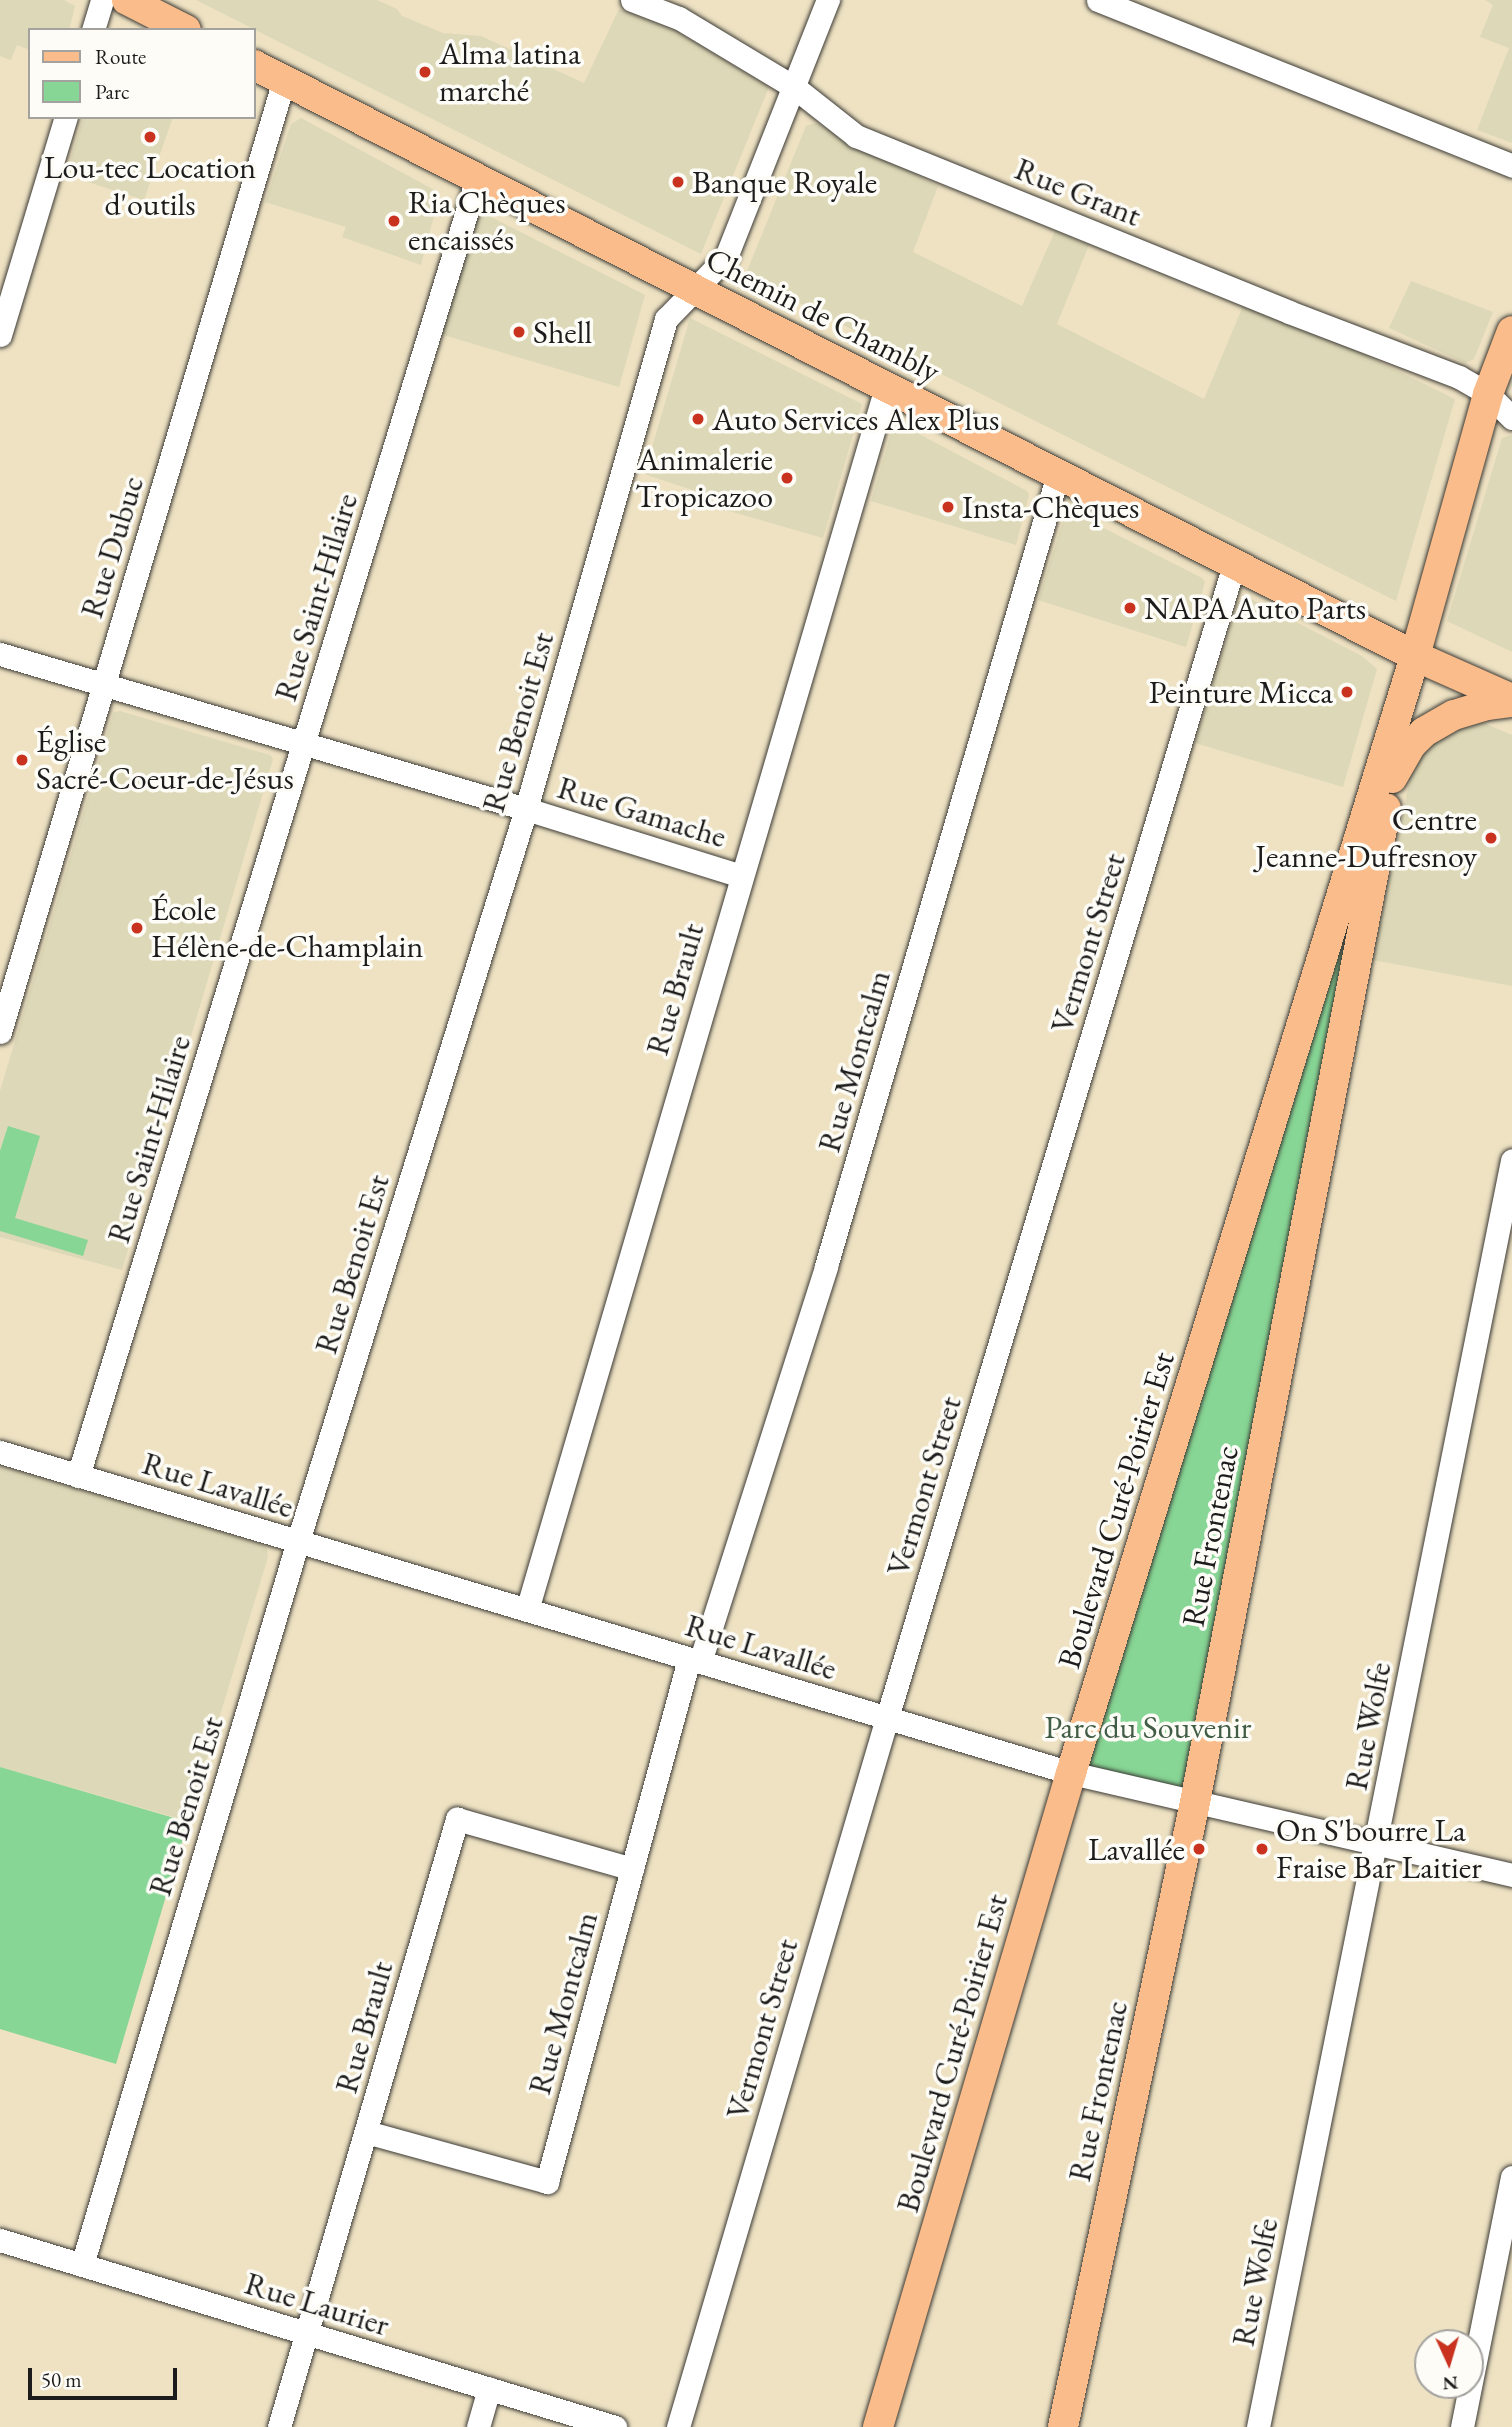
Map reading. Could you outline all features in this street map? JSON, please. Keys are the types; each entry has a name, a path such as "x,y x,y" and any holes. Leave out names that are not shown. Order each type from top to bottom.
{"main road":[{"path":"127,0 182,28"},
{"name":"Chemin de Chambly","path":"256,66 1415,656 1512,701"},
{"path":"1415,656 1488,394 1512,331"},
{"name":"Rue Frontenac","path":"1063,2427 1195,1802 1415,656"},
{"name":"Boulevard Curé-Poirier Est","path":"878,2427 1072,1773 1415,656"},
{"path":"1392,778 1410,746 1424,732 1454,715 1512,701"}],"street":[{"path":"94,28 102,0"},
{"name":"Rue Grant","path":"632,0 679,18 794,87 856,136 1289,312 1459,377 1488,394 1512,418"},
{"name":"Rue Benoit Est","path":"82,2265 298,1541 526,809 666,319 726,257 828,0"},
{"path":"1098,0 1512,166"},
{"name":"Rue Dubuc","path":"0,1032 284,80"},
{"path":"0,335 65,119"},
{"name":"Rue Saint-Hilaire","path":"78,1476 477,178"},
{"name":"Rue Brault","path":"527,1610 886,387"},
{"name":"Rue Montcalm","path":"366,2132 547,2182 632,1869 694,1660 830,1253 1058,474"},
{"name":"Vermont Street","path":"678,2427 887,1718 1234,564"},
{"name":"Rue Gamache","path":"0,654 526,809 741,876"},
{"name":"Rue Wolfe","path":"1258,2427 1512,1160"},
{"name":"Rue Lavallée","path":"0,1452 1072,1773 1512,1875"},
{"name":"Rue Brault","path":"279,2427 457,1819 632,1869"},
{"path":"1462,2427 1512,2177"},
{"name":"Rue Laurier","path":"0,2240 615,2427"},
{"path":"478,2427 489,2389"}],"shaded area":[{"path":"0,0 64,0 75,6 70,28 28,28 28,49 17,45 11,60 0,56"},
{"path":"196,0 377,0 397,9 402,16 443,33 481,36 584,83 619,9 677,32 769,87 701,254"},
{"path":"1485,0 1512,0 1512,143 1477,130 1509,48 1480,37 1493,5"},
{"path":"301,118 440,193 421,265 342,237 346,227 265,202 291,124"},
{"path":"82,119 172,119 144,200 66,175"},
{"path":"816,123 938,186 913,252 1022,306 1055,231 1089,245 1057,324 1204,399 1243,306 1353,349 1455,399 1396,601 745,276 806,126"},
{"path":"485,214 645,295 619,387 440,334 475,218"},
{"path":"1411,281 1493,312 1474,359 1465,363 1389,328"},
{"path":"690,318 862,404 823,538 722,509 723,500 644,474"},
{"path":"898,423 1027,491 1029,495 1016,545 871,501 893,426"},
{"path":"1512,435 1512,652 1447,621 1502,438"},
{"path":"1074,513 1202,578 1205,582 1186,647 1038,600 1065,514"},
{"path":"1249,598 1362,656 1377,669 1343,787 1195,743 1238,602"},
{"name":"École Hélène-de-Champlain","path":"120,711 270,755 273,759 122,1270 0,1237 0,1091 112,717 114,712"},
{"path":"1477,720 1512,735 1512,986 1373,960 1413,764 1422,747"},
{"path":"0,1466 263,1545 267,1549 268,1557 188,1821 0,1767"}],"green space":[{"name":"Parc du Souvenir","path":"1415,656 1195,1802 1071,1773"},
{"path":"8,1126 40,1136 15,1218 88,1240 83,1256 0,1231 0,1151"},
{"path":"0,1767 188,1822 116,2064 0,2029"}],"place":[{"name":"Alma latina marché","path":"425,72"},
{"name":"Lou-tec Location d'outils","path":"150,137"},
{"name":"Banque Royale","path":"678,182"},
{"name":"Ria Chèques encaissés","path":"394,221"},
{"name":"Shell","path":"519,332"},
{"name":"Auto Services Alex Plus","path":"698,419"},
{"name":"Animalerie Tropicazoo","path":"787,478"},
{"name":"Insta-Chèques","path":"948,507"},
{"name":"NAPA Auto Parts","path":"1130,608"},
{"name":"Peinture Micca","path":"1347,692"},
{"name":"Église Sacré-Coeur-de-Jésus","path":"22,760"},
{"name":"Centre Jeanne-Dufresnoy","path":"1491,838"},
{"name":"École Hélène-de-Champlain","path":"137,928"},
{"name":"Lavallée","path":"1199,1849"},
{"name":"On S'bourre La Fraise Bar Laitier","path":"1262,1849"}]}
